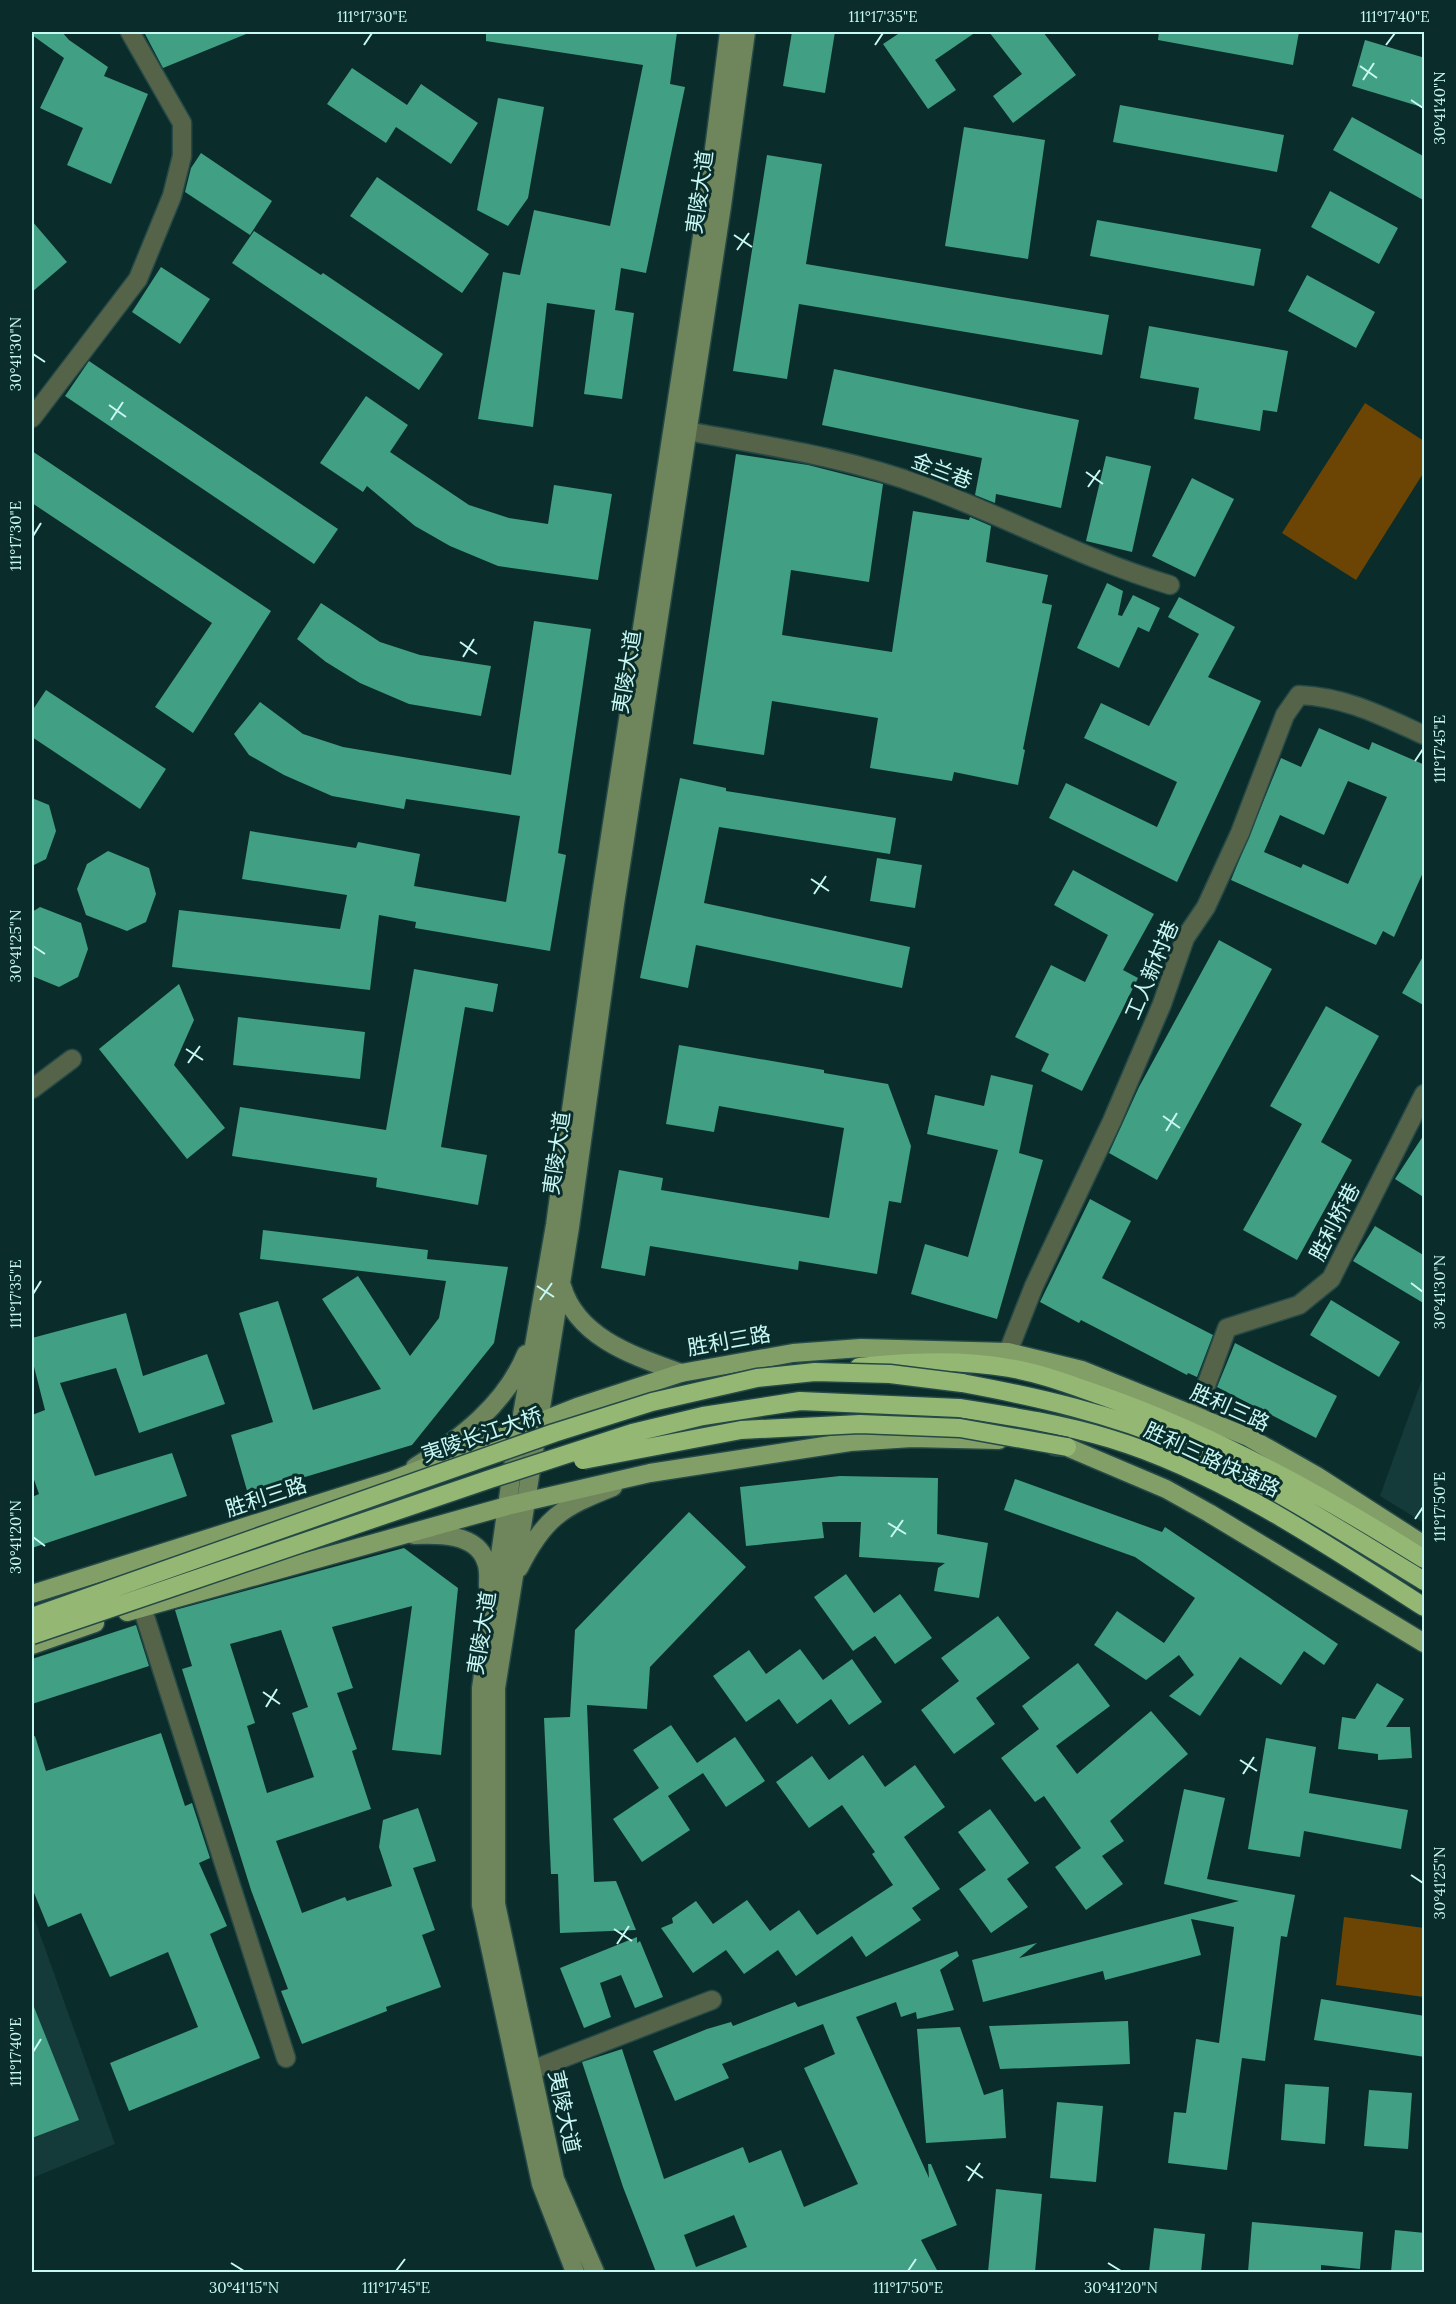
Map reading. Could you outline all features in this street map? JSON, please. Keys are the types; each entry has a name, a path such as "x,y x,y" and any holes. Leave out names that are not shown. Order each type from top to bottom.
{"highway":[{"path":"815,1372 918,1361 1009,1368 1060,1381 1147,1411 1232,1450 1352,1514 1425,1559"},
{"name":"夷陵长江大桥","path":"32,1617 554,1433 652,1402 757,1378 815,1372 890,1374 962,1383"},
{"name":"胜利三路快速路","path":"962,1383 1041,1398 1180,1444 1248,1477 1425,1581"},
{"name":"胜利三路快速路","path":"490,1479 632,1433 703,1416 765,1406 800,1401 959,1408 1038,1421 1101,1436 1178,1464 1296,1527 1425,1607"},
{"path":"32,1635 490,1479 656,1445 741,1430 860,1424 960,1428 1067,1447"}],"main road":[{"name":"夷陵大道","path":"595,2272 555,2180 496,1904 496,1688 508,1610 520,1430 555,1225 600,902 707,204 729,32"},
{"name":"夷陵大道","path":"574,2272 541,2184 481,1905 481,1688 489,1631 515,1505 540,1423 615,904 746,32"},
{"path":"561,1281 567,1305 579,1322 594,1333 638,1356 681,1373"},
{"path":"393,1480 464,1433 489,1411 518,1373 542,1304"},
{"name":"胜利三路","path":"32,1594 393,1480 577,1407 681,1373 793,1353 861,1348 1008,1352 1082,1370 1248,1437 1425,1545"},
{"path":"32,1645 142,1607 397,1536 650,1473 850,1442 912,1438 1003,1441 1067,1447 1166,1489 1201,1508 1425,1643"},
{"path":"508,1610 519,1569 545,1524 583,1499 650,1473"},
{"path":"397,1536 455,1537 475,1545 486,1561 489,1631"}],"street":[{"path":"32,418 138,279 172,196 182,156 182,123 130,32"},
{"name":"金兰巷","path":"687,431 846,460 925,487 1121,570 1170,585"},
{"name":"工人新村巷","path":"1008,1352 1034,1286 1112,1121 1162,1004 1185,938 1206,907 1240,833 1285,715 1299,694 1329,696 1370,710 1425,735"},
{"path":"32,1089 72,1059"},
{"name":"胜利桥巷","path":"1195,1416 1227,1328 1299,1305 1331,1279 1425,1094"},
{"path":"142,1607 286,2058"},
{"path":"532,2070 712,2000"}],"shaded area":[{"path":"1365,403 1424,441 1424,472 1356,580 1282,533"},
{"path":"1424,1374 1424,1523 1380,1496"},
{"path":"32,1912 115,2144 32,2178"},
{"path":"1344,1917 1424,1928 1424,1997 1336,1985"}],"building":[{"path":"32,32 62,32 69,40 108,67 104,76 148,94 111,184 67,165 83,128 40,108 64,58 32,35"},
{"path":"144,32 251,32 163,68"},
{"path":"486,32 677,32 670,84 685,87 646,273 621,268 615,310 634,313 622,399 584,394 595,310 547,303 533,427 478,419 503,272 520,275 534,210 610,226 643,65 486,41"},
{"path":"792,32 835,32 825,93 783,86"},
{"path":"901,32 976,32 935,60 956,90 928,109 883,44"},
{"path":"989,32 1043,32 1076,75 1013,123 993,96 1022,74"},
{"path":"1159,32 1299,32 1293,65 1158,40"},
{"path":"1365,40 1425,58 1425,108 1352,86"},
{"path":"352,68 407,105 421,84 478,123 451,164 396,127 386,143 327,104"},
{"path":"498,98 544,107 528,198 508,226 477,210"},
{"path":"1120,105 1284,135 1277,172 1113,142"},
{"path":"1352,117 1425,157 1425,201 1333,150"},
{"path":"964,127 1045,140 1028,259 945,246"},
{"path":"201,153 272,201 250,235 185,192 191,168"},
{"path":"767,155 822,164 806,264 1109,315 1102,355 799,304 787,379 733,371"},
{"path":"377,177 489,254 462,293 350,216"},
{"path":"1330,191 1398,228 1379,264 1311,227"},
{"path":"1097,220 1261,249 1254,286 1090,256"},
{"path":"32,221 67,262 32,292"},
{"path":"254,231 321,275 323,273 443,354 419,390 232,263"},
{"path":"161,267 210,299 180,344 132,312"},
{"path":"1307,275 1375,312 1356,348 1288,311"},
{"path":"1149,326 1288,351 1277,412 1263,410 1260,431 1194,419 1199,388 1140,378"},
{"path":"89,361 338,529 314,564 65,396"},
{"path":"834,369 1079,420 1061,508 996,494 995,503 975,495 982,458 822,425"},
{"path":"366,396 408,425 390,452 469,505 509,518 548,524 554,485 612,494 598,580 498,566 450,546 415,526 367,486 363,492 320,463"},
{"path":"32,451 271,611 193,733 155,707 212,623 32,503"},
{"path":"736,454 808,465 883,484 869,582 791,570 782,635 892,652 913,511 969,520 970,517 991,526 986,562 1048,575 1042,603 1052,605 1018,785 954,772 952,781 870,768 878,718 772,701 764,755 693,744"},
{"path":"1106,456 1151,466 1132,552 1086,541"},
{"path":"1192,478 1234,499 1195,577 1152,556"},
{"path":"1107,583 1123,591 1118,615 1122,616 1133,595 1160,608 1149,632 1138,627 1119,668 1077,648"},
{"path":"1179,597 1235,627 1208,677 1261,701 1177,882 1049,818 1066,783 1157,827 1177,782 1084,738 1101,703 1149,726 1199,634 1168,617"},
{"path":"321,603 380,642 420,655 491,666 481,716 409,704 360,683 326,662 297,639"},
{"path":"534,621 591,629 558,853 566,855 550,951 415,928 416,922 379,915 370,990 172,967 179,910 340,929 347,895 242,879 250,831 356,848 358,842 420,854 414,886 506,902 520,816 406,799 404,809 332,796 284,775 249,755 234,734 260,702 303,734 343,747 511,775"},
{"path":"46,690 166,769 140,809 32,737 32,711"},
{"path":"1319,728 1369,750 1372,742 1425,765 1425,868 1394,937 1383,931 1376,945 1231,880 1281,758 1301,767","holes":["1348,781 1387,797 1348,884 1303,864 1301,868 1264,852 1280,815 1324,835"]},
{"path":"680,778 726,788 726,791 896,818 890,854 719,827 704,903 910,947 902,988 696,945 688,988 640,978"},
{"path":"32,798 49,805 56,831 46,859 32,866"},
{"path":"108,851 149,868 156,894 146,922 127,931 86,915 77,889 87,864"},
{"path":"877,858 922,865 915,908 870,901"},
{"path":"1073,870 1154,914 1123,970 1138,978 1082,1091 1041,1071 1049,1054 1015,1037 1051,965 1085,982 1108,935 1054,905"},
{"path":"40,907 81,923 88,949 78,977 59,987 32,976 32,912"},
{"path":"1219,940 1272,969 1157,1180 1109,1153 1139,1087"},
{"path":"1425,953 1425,1006 1402,993"},
{"path":"414,969 498,984 493,1012 465,1007 441,1147 487,1155 478,1205 376,1187 377,1178 232,1156 240,1107 386,1130"},
{"path":"179,984 194,1020 174,1065 225,1128 187,1159 99,1049"},
{"path":"1326,1006 1379,1036 1321,1142 1352,1160 1297,1260 1243,1230 1302,1124 1270,1106"},
{"path":"238,1017 365,1032 360,1079 233,1065"},
{"path":"679,1045 824,1070 824,1073 888,1084 911,1146 901,1203 889,1201 877,1274 799,1261 798,1270 650,1246 645,1276 601,1268 619,1170 663,1178 661,1190 829,1218 844,1128 719,1106 714,1132 666,1124"},
{"path":"991,1075 1033,1085 1019,1153 1043,1160 997,1319 911,1294 925,1244 968,1257 998,1150 927,1134 935,1095 984,1106"},
{"path":"1425,1133 1425,1198 1395,1179"},
{"path":"1090,1199 1131,1221 1102,1278 1213,1335 1197,1377 1188,1373 1187,1375 1081,1320 1079,1323 1040,1302"},
{"path":"1375,1226 1425,1256 1425,1304 1353,1261"},
{"path":"263,1230 428,1250 427,1259 508,1267 494,1343 412,1445 248,1494 231,1435 273,1422 239,1313 278,1301 313,1410 381,1389 322,1299 358,1276 410,1356 439,1318 446,1281 260,1259"},
{"path":"1331,1300 1400,1342 1379,1377 1310,1335"},
{"path":"126,1313 143,1376 207,1354 225,1404 139,1433 116,1368 60,1383 95,1476 172,1453 187,1496 32,1548 32,1497 39,1494 32,1474 32,1415 45,1410 32,1359 32,1338"},
{"path":"1235,1343 1337,1396 1316,1438 1217,1387"},
{"path":"840,1476 938,1478 937,1534 988,1543 979,1598 934,1591 938,1568 945,1563 859,1557 861,1522 822,1522 824,1538 746,1546 740,1487"},
{"path":"1015,1479 1162,1532 1165,1527 1338,1644 1324,1665 1304,1651 1281,1685 1240,1657 1200,1716 1169,1696 1194,1675 1179,1655 1146,1680 1094,1645 1117,1611 1164,1643 1195,1598 1135,1557 1004,1510"},
{"path":"689,1512 746,1567 650,1667 647,1709 587,1705 594,1882 616,1881 636,1930 560,1933 558,1874 551,1874 544,1718 570,1717 575,1630"},
{"path":"404,1548 458,1588 441,1755 392,1750 412,1606 332,1627 353,1688 337,1693 357,1749 352,1751 371,1809 276,1841 302,1913 345,1897 347,1901 392,1886 379,1847 383,1820 418,1808 436,1861 413,1868 435,1930 422,1935 441,1987 386,2007 387,2011 302,2044 281,1991 288,1989 251,1890 182,1669 192,1666 175,1610","holes":["281,1630 308,1707 292,1713 314,1777 267,1793 247,1726 255,1723 230,1644"]},
{"path":"846,1574 874,1613 900,1594 932,1638 895,1664 875,1636 853,1651 814,1597"},
{"path":"998,1616 1030,1658 976,1698 995,1724 954,1754 921,1710 959,1681 941,1658"},
{"path":"136,1625 149,1666 32,1704 32,1659"},
{"path":"800,1649 823,1680 852,1659 882,1702 849,1725 831,1699 797,1724 779,1699 746,1722 713,1676 749,1650 766,1674"},
{"path":"1078,1663 1110,1706 1056,1746 1077,1774 1151,1711 1188,1754 1110,1821 1124,1841 1102,1856 1123,1884 1086,1910 1055,1867 1081,1848 1044,1796 1035,1802 1001,1758 1039,1729 1022,1706"},
{"path":"1377,1683 1404,1699 1386,1727 1410,1727 1412,1758 1378,1760 1378,1754 1338,1749 1342,1717 1355,1719"},
{"path":"671,1725 697,1763 735,1737 765,1781 726,1807 703,1773 668,1796 690,1830 642,1862 613,1819 659,1788 633,1750"},
{"path":"161,1733 185,1806 192,1803 210,1858 199,1863 227,1926 210,1934 260,2058 129,2111 110,2063 198,2027 168,1952 110,1977 81,1913 48,1927 32,1888 32,1737 35,1736 46,1771"},
{"path":"1266,1738 1316,1747 1309,1793 1408,1810 1401,1849 1304,1831 1300,1857 1248,1849"},
{"path":"863,1755 885,1787 915,1765 945,1807 904,1837 940,1889 912,1908 921,1920 866,1957 852,1936 796,1976 778,1950 744,1974 726,1950 693,1973 661,1928 673,1923 672,1918 696,1901 713,1924 747,1900 770,1931 799,1910 817,1935 893,1885 872,1854 875,1852 842,1805 809,1828 776,1782 812,1756 829,1780"},
{"path":"1184,1789 1225,1798 1207,1879 1295,1895 1287,1937 1281,1936 1265,2061 1242,2058 1227,2170 1168,2163 1174,2112 1186,2113 1196,2039 1219,2043 1234,1927 1191,1919 1201,1955 1105,1980 1103,1971 983,2002 972,1960 1037,1943 1019,1958 1239,1901 1164,1884"},
{"path":"990,1809 1029,1863 1007,1879 1028,1907 991,1933 959,1889 986,1870 958,1832"},
{"path":"637,1937 637,1943 640,1941 663,1997 635,2008 621,1975 600,1983 611,2017 584,2028 560,1968"},
{"path":"957,1951 959,1956 940,1970 954,2010 917,2019 916,2012 901,2017 896,2002 856,2017 929,2178 928,2164 931,2164 957,2225 921,2240 938,2272 656,2272 623,2187 582,2062 622,2049 664,2179 743,2147 749,2163 781,2150 804,2207 858,2184 804,2068 835,2054 823,2024 722,2064 729,2078 675,2101 653,2051 707,2029 731,2022 733,2026 795,2002 798,2007","holes":["734,2215 747,2247 696,2267 684,2235"]},
{"path":"1321,1999 1425,2016 1425,2057 1314,2040"},
{"path":"32,2002 79,2120 32,2138"},
{"path":"1128,2021 1130,2064 1000,2069 989,2026"},
{"path":"960,2027 984,2095 1003,2089 1006,2138 926,2143 917,2029"},
{"path":"1285,2084 1329,2087 1325,2144 1281,2140"},
{"path":"1369,2090 1412,2093 1408,2149 1364,2146"},
{"path":"1057,2102 1103,2106 1096,2182 1050,2178"},
{"path":"996,2189 1042,2194 1035,2272 988,2272"},
{"path":"1252,2222 1363,2232 1360,2269 1321,2265 1321,2272 1248,2272"},
{"path":"1154,2228 1205,2234 1201,2272 1149,2272"},
{"path":"1395,2230 1425,2233 1425,2272 1391,2272"}]}
